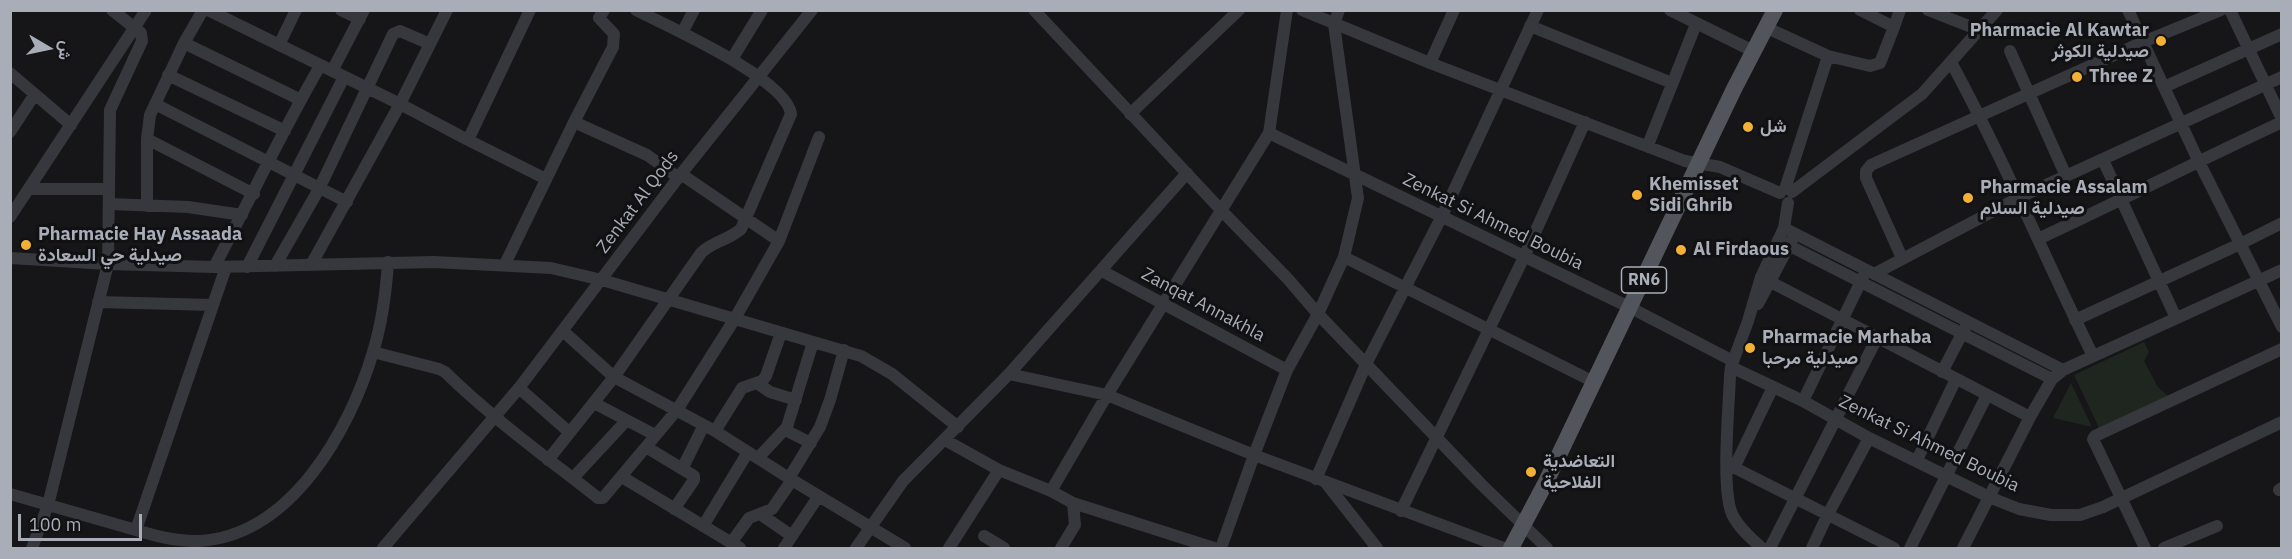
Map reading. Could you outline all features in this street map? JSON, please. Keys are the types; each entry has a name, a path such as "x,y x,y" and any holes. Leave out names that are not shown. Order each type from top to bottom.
{"main road":[{"name":"RN6","path":"1511,549 1524,527 1631,308 1698,164 1775,10"}],"street":[{"path":"32,549 48,505 108,264 110,110 142,41 141,33 136,27 112,10"},
{"path":"10,217 146,10"},
{"path":"147,206 147,139 150,116 184,42 203,10"},
{"path":"208,10 546,179"},
{"path":"279,45 296,10"},
{"path":"136,530 213,305 220,267 242,215 301,100 326,69 362,15 341,10"},
{"path":"311,265 400,104 447,10"},
{"path":"468,140 530,10"},
{"path":"505,264 573,122 614,47 614,34 599,18 604,10"},
{"path":"548,460 614,377 707,247 733,236 741,229 791,114 790,106 786,101 760,77 732,59 636,10"},
{"path":"682,33 693,10"},
{"path":"732,59 762,10"},
{"name":"Zenkat Al Qods","path":"383,549 495,418 564,332 733,107 760,77 812,10"},
{"path":"1035,10 1130,114 1288,279 1318,314 1547,549"},
{"path":"1130,114 1239,10"},
{"path":"1051,490 1269,133 1287,10"},
{"path":"1302,10 1430,63 1698,164 1720,167 1787,195"},
{"path":"1221,549 1287,370 1318,314 1344,257 1358,198 1334,24 1339,10"},
{"path":"1430,63 1454,10"},
{"path":"1670,10 1753,51"},
{"path":"1860,10 1894,27"},
{"path":"1765,27 1828,56 1848,62 1875,65 1880,63 1900,10"},
{"path":"1928,10 1979,30"},
{"path":"1787,195 1909,105 1933,84 1997,10"},
{"path":"2128,10 2198,160 2282,327"},
{"path":"1902,258 1866,178 1868,168 2028,93 2221,10"},
{"path":"2038,239 2282,121 2230,10"},
{"path":"1321,481 1366,362 1442,216 1538,11"},
{"path":"1648,146 1696,24"},
{"path":"1530,26 1672,83"},
{"path":"276,266 319,189 394,32 400,31 430,44"},
{"path":"2164,87 2282,34"},
{"path":"184,42 301,100"},
{"path":"2010,51 2066,176"},
{"path":"1762,549 1745,533 1731,512 1728,498 1731,466 1732,364 1766,279 1787,237 1787,195 1828,56"},
{"path":"1951,62 2020,197 2093,356"},
{"path":"10,73 71,125"},
{"path":"168,75 285,131"},
{"path":"247,267 344,77"},
{"path":"1803,401 1842,320 1867,275 2020,197 2282,77"},
{"path":"12,127 35,94"},
{"path":"155,104 347,202"},
{"path":"573,122 647,155 779,242"},
{"path":"1401,511 1524,257 1585,122"},
{"name":"Zenkat Si Ahmed Boubia","path":"1269,133 1631,308 1869,438 1989,497 2019,509 2051,515 2080,515 2282,422"},
{"path":"374,352 438,369 548,460 599,499 603,498 677,410 734,320 779,242 819,137"},
{"path":"147,139 254,194"},
{"path":"2103,160 2176,318"},
{"path":"856,549 903,481 1009,374 1186,173"},
{"path":"29,189 109,189"},
{"path":"109,204 188,207 242,215"},
{"path":"2075,320 2282,223"},
{"path":"1787,237 1867,275 1966,327 2052,379"},
{"path":"1344,257 1594,382"},
{"path":"10,258 220,267 388,262 505,264 551,268 602,280 861,356 882,367 958,428"},
{"path":"10,494 136,530 185,541 212,544 257,523 290,498 305,483 335,440 350,412 374,352 383,308 388,262"},
{"path":"1963,549 2030,417 2052,379 2063,370 2282,270"},
{"name":"Zanqat Annakhla","path":"1102,271 1287,370"},
{"path":"1766,279 2030,417"},
{"path":"98,302 213,305"},
{"path":"1966,327 2063,370"},
{"path":"1942,372 1966,327"},
{"path":"564,332 614,377 710,428 905,549"},
{"path":"682,469 710,428 742,388 762,381 766,376 781,333"},
{"path":"1770,549 1877,338"},
{"path":"703,526 753,455 785,430 813,342"},
{"path":"622,477 736,546 750,518 772,509 820,427 844,350"},
{"path":"2145,549 2093,442 2095,436 2282,350"},
{"path":"1009,374 1107,395 1321,481 1504,549"},
{"path":"1917,460 1956,379"},
{"path":"757,383 770,392 796,400"},
{"path":"1731,466 1773,387"},
{"path":"519,388 570,432"},
{"path":"1910,549 1987,395"},
{"path":"594,403 655,435"},
{"path":"573,478 626,420"},
{"path":"785,430 811,443"},
{"path":"1812,549 1869,438"},
{"path":"945,440 999,470 1051,490 1073,503 1214,549"},
{"path":"646,447 694,478 674,509"},
{"path":"1731,466 1894,549"},
{"path":"949,549 999,470"},
{"path":"1321,481 1377,549"},
{"path":"784,549 818,496"},
{"path":"1061,549 1075,525 1073,503"},
{"path":"760,514 792,536"},
{"path":"2164,549 2217,525"},
{"path":"984,536 1004,549"}],"shaded area":[{"path":"2144,342 2149,352 2144,361 2158,387 2168,396 2099,428 2074,375"},
{"path":"2071,383 2092,427 2053,418"}],"place":[{"name":"Pharmacie Al Kawtar صيدلية الكوثر","path":"2161,41"},
{"name":"Three Z","path":"2077,77"},
{"name":"شل","path":"1748,127"},
{"name":"Khemisset Sidi Ghrib","path":"1637,195"},
{"name":"Pharmacie Assalam صيدلية السلام","path":"1968,198"},
{"name":"Pharmacie Hay Assaada صيدلية حي السعادة","path":"26,245"},
{"name":"Al Firdaous","path":"1681,250"},
{"name":"Pharmacie Marhaba صيدلية مرحبا","path":"1750,348"},
{"name":"التعاضدية الفلاحية","path":"1531,472"}]}
